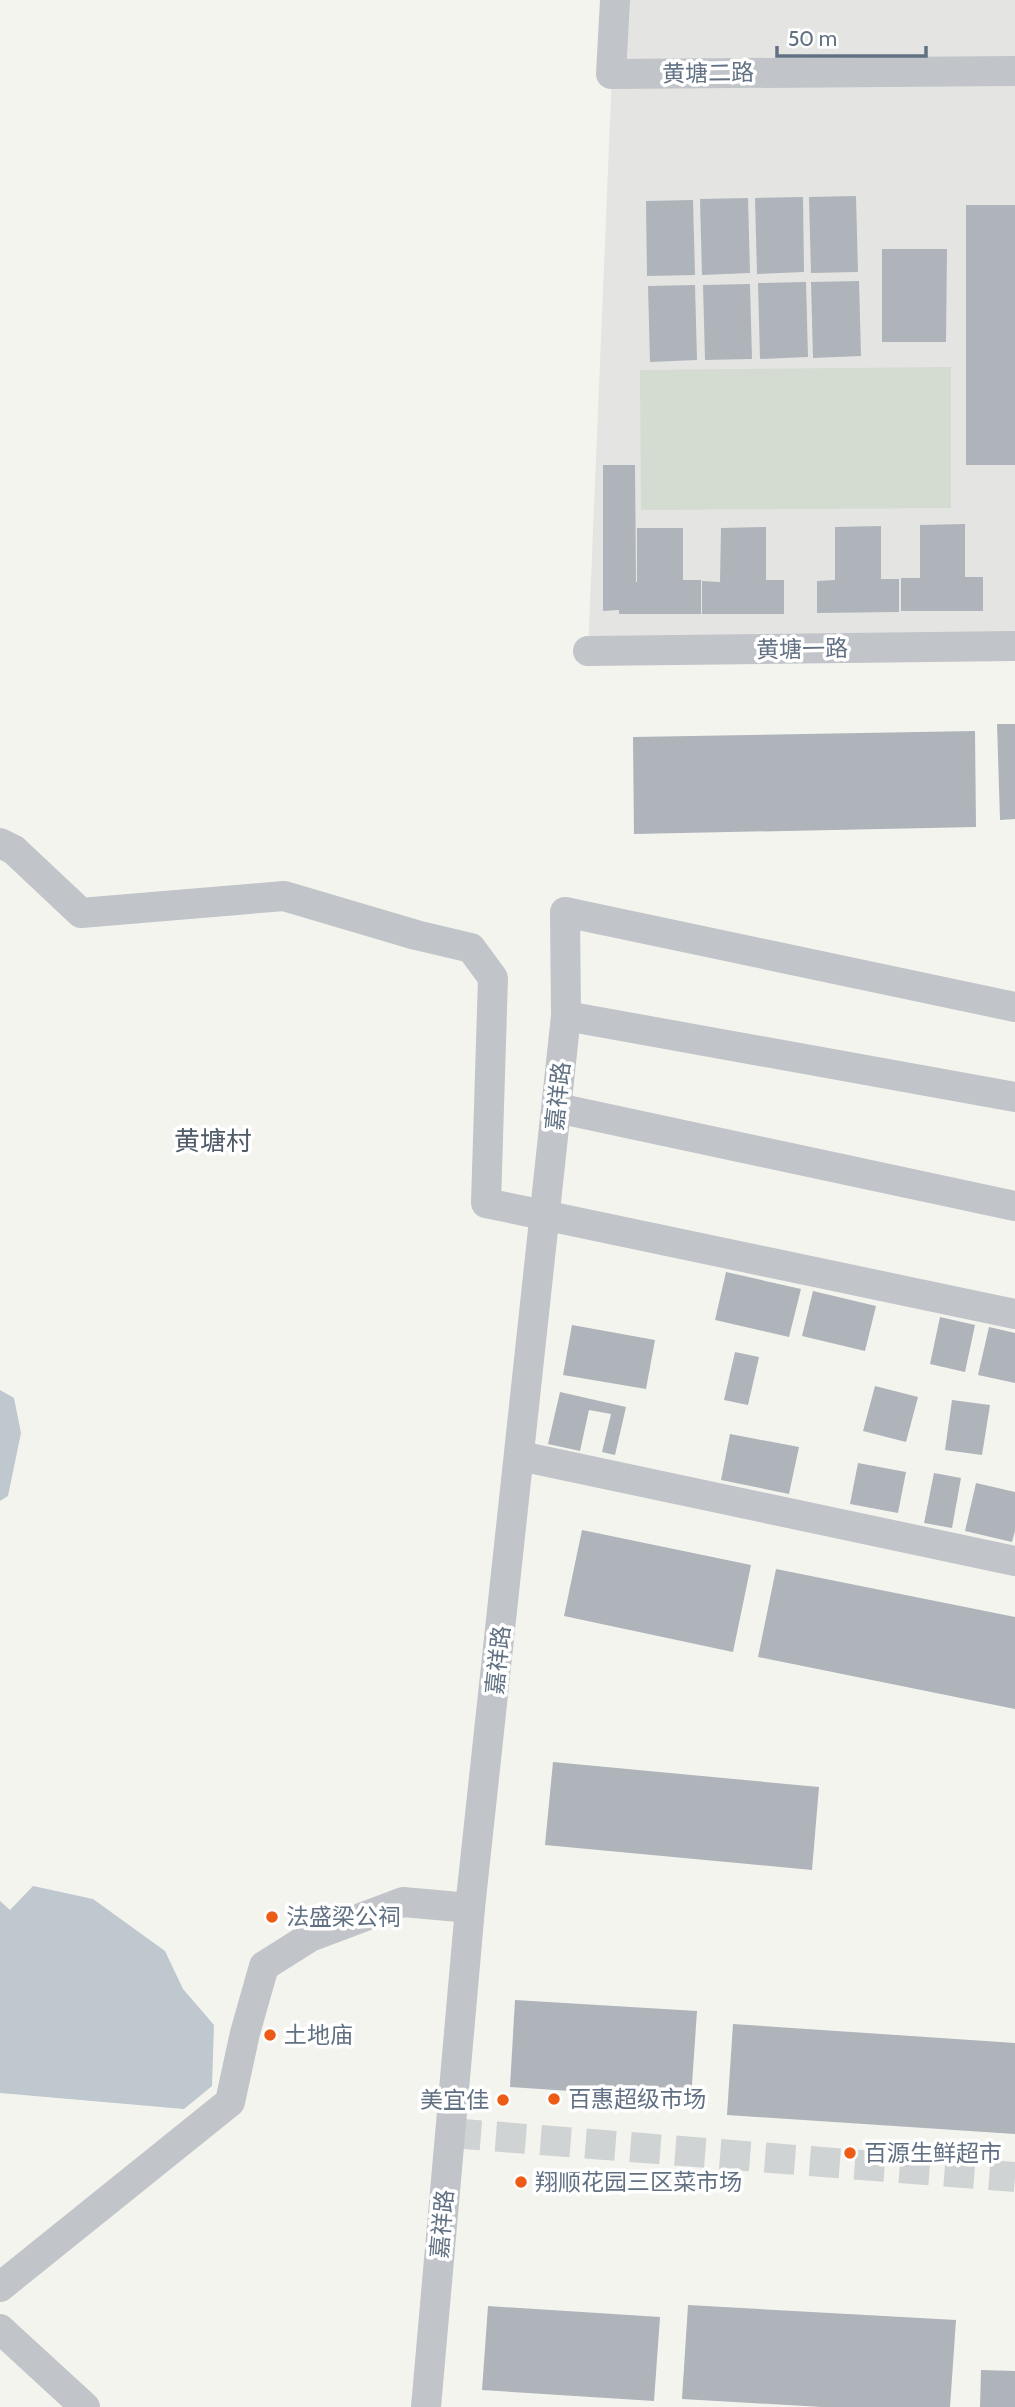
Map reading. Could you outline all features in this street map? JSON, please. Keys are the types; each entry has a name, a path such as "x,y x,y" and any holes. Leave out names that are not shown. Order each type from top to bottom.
{"street":[{"name":"黄塘二路","path":"615,0 611,74 1015,71"},
{"name":"黄塘一路","path":"589,651 1015,646"},
{"path":"0,843 14,850 81,913 284,895 416,934 471,947 493,978 486,1203 1015,1314"},
{"name":"嘉祥路","path":"426,2407 470,1908 566,1016 565,912 1015,1007"},
{"path":"566,1016 1015,1097"},
{"path":"557,1108 1015,1206"},
{"path":"520,1456 1015,1561"},
{"path":"0,2287 230,2102 245,2033 264,1966 310,1937 403,1902 470,1908"},
{"path":"0,2329 85,2407"}],"shaded area":[{"path":"615,0 1015,0 1015,646 588,651"},
{"path":"951,367 951,508 641,510 640,370"},
{"path":"0,1390 14,1398 21,1433 8,1496 0,1501"},
{"path":"33,1886 93,1899 165,1951 183,1989 214,2025 212,2086 184,2109 0,2093 0,1901 10,1910"}],"building":[{"path":"856,196 858,272 811,273 809,197"},
{"path":"803,197 804,272 757,274 755,198"},
{"path":"748,198 750,273 702,275 700,199"},
{"path":"693,200 695,275 647,276 646,201"},
{"path":"966,205 1015,205 1015,465 966,465"},
{"path":"882,249 947,249 946,342 882,342"},
{"path":"859,281 861,356 813,358 811,282"},
{"path":"806,282 808,357 760,359 758,283"},
{"path":"750,284 752,359 705,360 703,285"},
{"path":"695,285 697,360 650,362 648,286"},
{"path":"603,465 635,465 636,582 637,528 683,528 683,580 701,580 701,614 619,614 619,610 603,611"},
{"path":"965,524 965,577 983,577 983,611 901,611 901,578 920,578 920,525"},
{"path":"881,526 881,579 899,579 899,612 817,613 817,581 835,580 835,527"},
{"path":"766,527 766,580 784,580 784,614 702,614 702,581 720,582 721,528"},
{"path":"997,724 1015,724 1015,819 1000,820"},
{"path":"975,731 976,827 634,834 633,737"},
{"path":"726,1272 801,1289 789,1337 715,1320"},
{"path":"813,1291 876,1306 865,1351 802,1336"},
{"path":"940,1317 975,1325 965,1372 930,1364"},
{"path":"572,1325 655,1340 646,1389 563,1375"},
{"path":"989,1327 1015,1333 1015,1383 978,1375"},
{"path":"735,1352 759,1357 748,1405 724,1400"},
{"path":"875,1386 918,1397 906,1442 863,1431"},
{"path":"560,1392 626,1407 615,1455 602,1452 611,1414 589,1410 580,1451 548,1444"},
{"path":"952,1400 990,1405 982,1455 945,1450"},
{"path":"730,1434 799,1447 789,1494 721,1480"},
{"path":"858,1463 906,1472 898,1513 850,1504"},
{"path":"934,1473 961,1478 952,1528 924,1523"},
{"path":"976,1483 1015,1492 1015,1531 1012,1542 965,1531"},
{"path":"582,1530 751,1565 733,1652 564,1616"},
{"path":"776,1569 1015,1617 1015,1709 758,1657"},
{"path":"553,1762 819,1787 812,1870 545,1845"},
{"path":"515,2000 697,2011 691,2099 510,2087"},
{"path":"733,2024 1015,2043 1015,2134 727,2115"},
{"path":"688,2305 956,2320 950,2407 822,2407 682,2399"},
{"path":"488,2306 660,2317 654,2401 482,2390"},
{"path":"981,2370 1015,2371 1015,2407 980,2407"}],"tunnel":[{"path":"451,2133 1015,2177"}],"place":[{"name":"法盛梁公祠","path":"272,1917"},
{"name":"土地庙","path":"270,2035"},
{"name":"百惠超级市场","path":"554,2099"},
{"name":"美宜佳","path":"503,2100"},
{"name":"百源生鲜超市","path":"850,2153"},
{"name":"翔顺花园三区菜市场","path":"521,2182"}],"district":[{"name":"黄塘村","path":"213,1141"}]}
